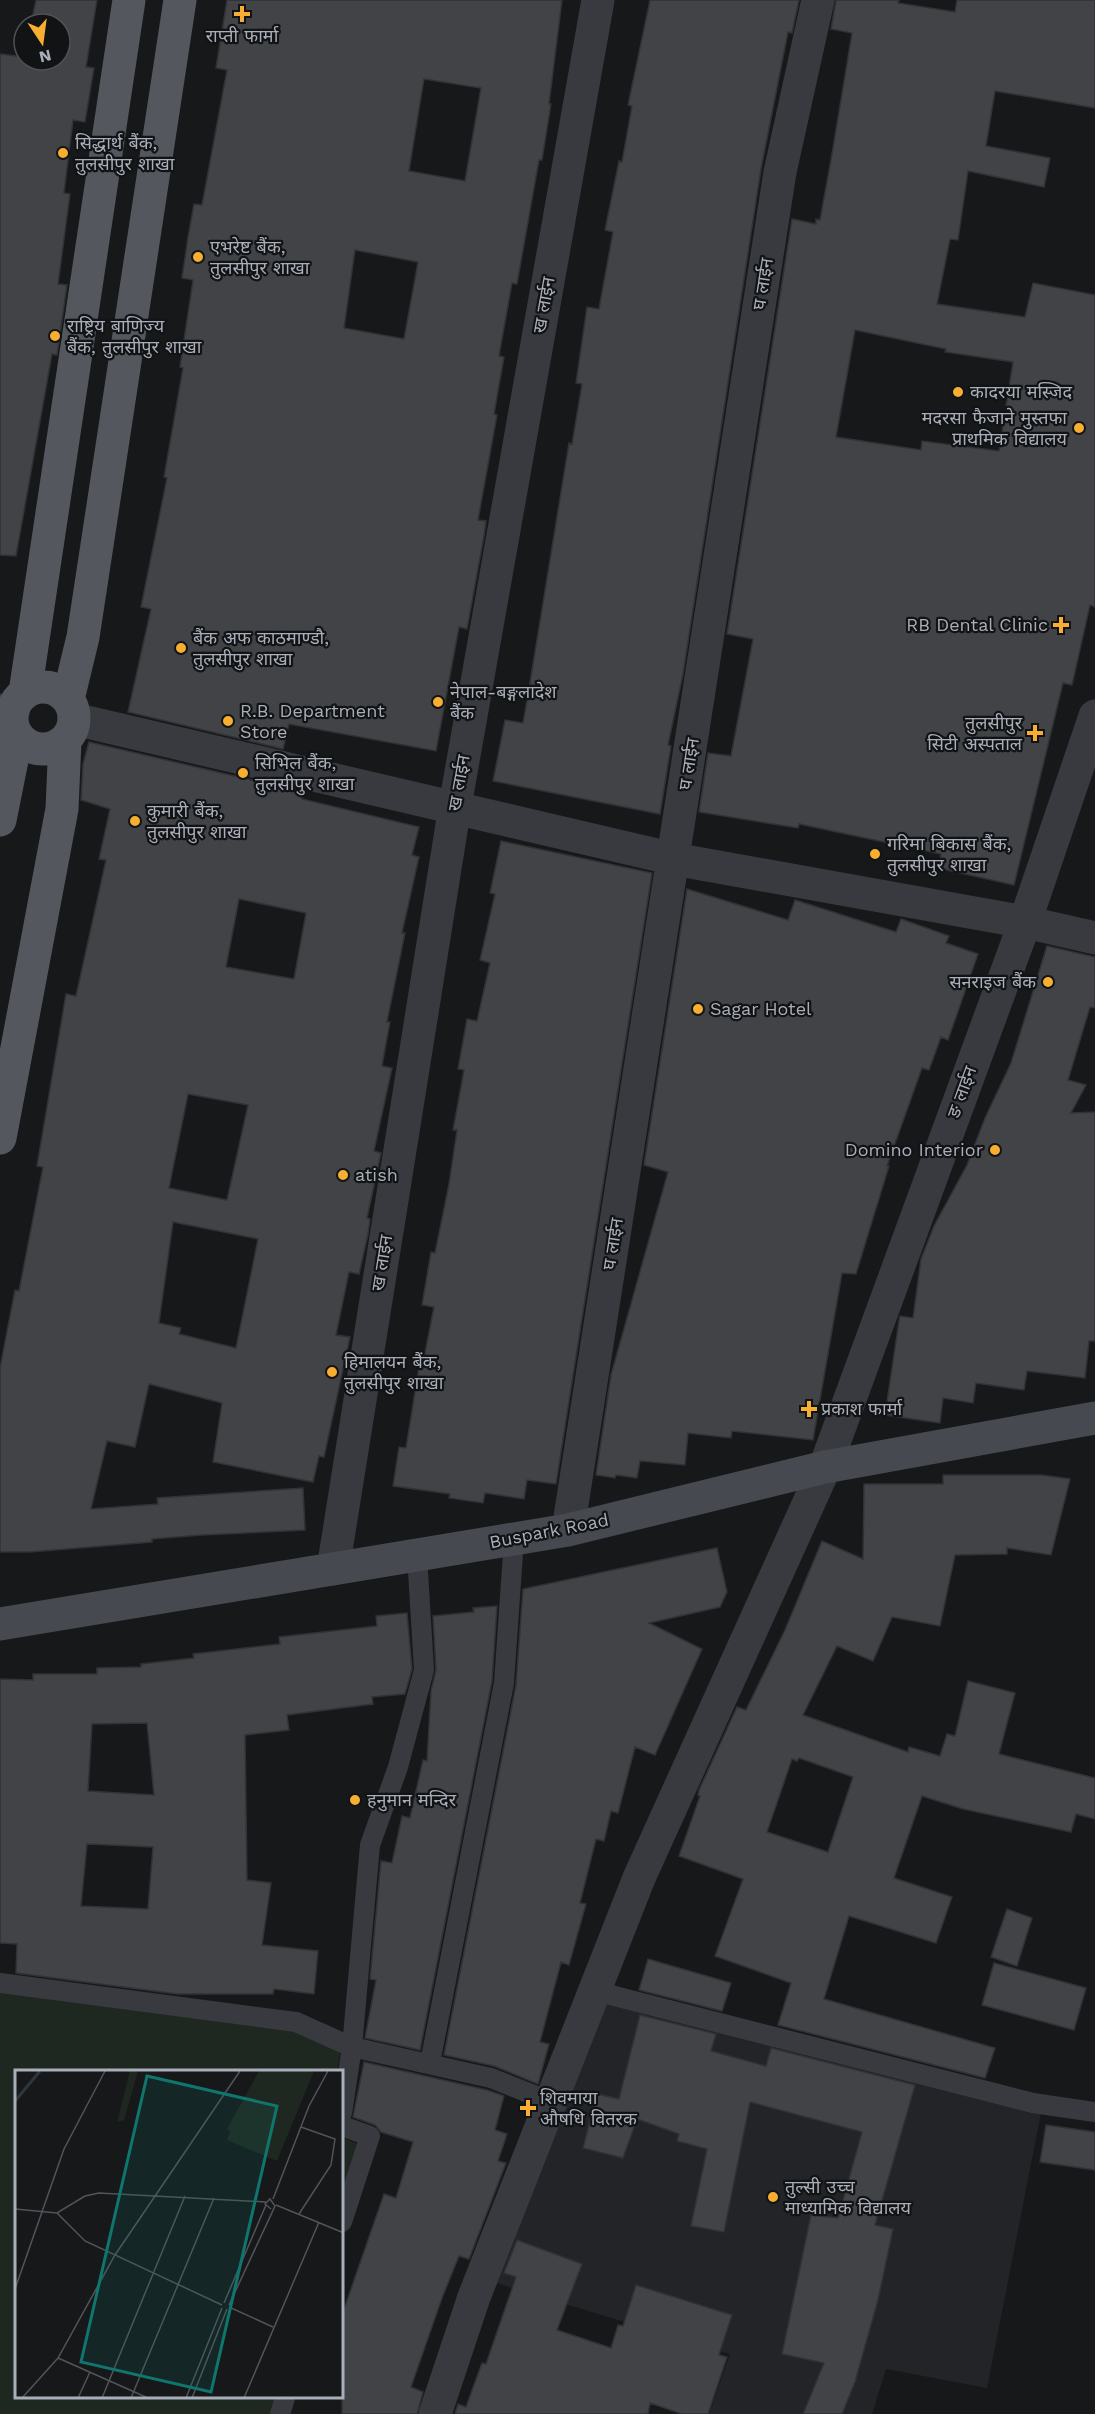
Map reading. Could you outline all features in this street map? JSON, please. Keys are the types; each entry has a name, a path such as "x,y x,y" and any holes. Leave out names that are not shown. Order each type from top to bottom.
{"main road":[{"path":"0,820 14,712 129,0"},
{"path":"0,1138 62,809 69,719 180,0"},
{"path":"43,687 61,692 69,719 58,746 40,749 23,742 14,712 43,687"},
{"name":"Buspark Road","path":"0,1624 568,1530 825,1467 1095,1418"}],"street":[{"name":"ख लाईन","path":"333,1569 455,806 598,0"},
{"name":"घ लाईन","path":"568,1530 675,859 780,172 818,0"},
{"name":"ङ लाईन","path":"435,2414 474,2297 639,1878 825,1467 1025,922 1095,716"},
{"path":"69,719 455,806 675,859 1025,922 1095,938"}],"lane":[{"path":"430,2063 504,1683 513,1539"},
{"path":"344,2100 352,2047 370,1845 398,1767 424,1670 417,1555"},
{"path":"0,1983 296,2022 352,2047 491,2078 551,2102"},
{"path":"596,1991 1033,2103 1095,2112"},
{"path":"344,2127 370,2136 344,2216"},
{"path":"280,2414 284,2399"}],"shaded area":[{"path":"0,1990 295,2030 341,2047 337,2070 15,2070 15,2399 277,2399 271,2414 0,2414"},
{"name":"तुल्सी ‍‍उच्च माध्यामिक विद्यालय","path":"601,1999 1041,2113 987,2388 886,2369 872,2414 709,2414 730,2354 487,2280"},
{"path":"344,2138 358,2144 344,2188"}],"building":[{"path":"36,0 97,0 86,67 94,68 85,122 73,120 64,193 70,194 58,284 67,285 57,355 52,354 16,556 0,555 0,54 12,56 12,72 72,72 72,12 34,12"},
{"path":"227,0 562,0 549,104 551,104 542,160 539,160 517,284 512,283 499,356 504,357 494,414 497,415 478,520 486,521 484,536 467,629 459,627 436,751 289,724 283,749 128,712 151,609 141,607 167,478 164,477 183,368 180,367 193,280 182,278 188,237 194,204 202,205 227,70 216,68","holes":["424,79 481,88 465,181 409,171","355,250 418,262 404,339 344,328"]},
{"path":"650,0 799,0 792,33 788,32 761,169 683,674 668,745 671,746 660,814 493,781 505,720 523,723 569,443 572,444 582,384 576,383 587,307 599,309 613,232 605,230 619,161 622,162 632,106 628,105"},
{"path":"836,0 899,0 898,3 955,12 957,0 1095,0 1095,108 995,91 986,146 1050,158 1044,187 968,171 958,240 950,239 937,304 1025,317 1033,283 1095,295 1095,607 1090,605 1072,685 1063,683 1014,885 938,868 941,854 799,824 798,828 699,812 708,753 731,756 753,639 727,634 792,219 816,224 816,219 820,220 832,154 852,33 831,29","holes":["855,330 946,349 945,352 1013,362 999,451 922,441 921,450 836,437"]},
{"path":"89,742 303,792 302,799 419,827 412,855 419,857 402,933 405,933 387,1022 390,1022 382,1066 392,1068 374,1151 381,1153 367,1218 370,1219 368,1234 359,1274 349,1272 336,1335 350,1337 324,1457 319,1456 313,1482 213,1462 222,1403 149,1384 135,1447 107,1441 91,1509 158,1504 157,1498 303,1488 305,1530 202,1535 152,1539 152,1542 30,1552 0,1552 0,1368 15,1290 19,1291 43,1167 37,1166 66,994 76,996 106,860 99,859 110,809 81,800 83,764","holes":["239,899 306,913 294,979 226,967","188,1094 248,1105 227,1200 169,1188","173,1222 258,1239 236,1348 179,1334 181,1328 159,1323"]},
{"path":"501,841 652,873 556,1484 527,1480 524,1499 485,1493 483,1503 449,1498 450,1494 393,1486 399,1447 406,1448 419,1367 422,1368 434,1307 422,1305 431,1252 435,1253 449,1184 457,1130 453,1130 464,1070 458,1069 467,1019 477,1021 490,963 480,960 495,894 490,893"},
{"path":"687,889 788,920 795,900 896,932 901,919 949,936 946,943 978,954 948,1040 941,1037 929,1070 922,1068 887,1166 889,1166 856,1274 842,1273 813,1440 732,1431 731,1438 688,1433 685,1465 640,1461 637,1478 616,1475 615,1478 596,1475 611,1375 668,1172 644,1165"},
{"path":"1047,946 1095,957 1095,1008 1090,1007 1068,1080 1086,1085 1071,1113 1095,1112 1095,1341 1089,1341 1085,1378 1027,1371 1024,1390 976,1383 973,1403 943,1398 940,1423 885,1415 900,1316 913,1318 921,1259 934,1226 967,1165 985,1118 1011,1063"},
{"path":"943,1475 1041,1475 1070,1479 1051,1555 1007,1548 1007,1554 955,1555 940,1626 892,1617 873,1661 837,1646 803,1715 908,1752 909,1747 940,1756 947,1734 955,1736 968,1681 1015,1693 999,1754 1095,1778 1095,1819 1076,1814 1071,1832 963,1809 922,1796 894,1878 952,1897 936,1943 849,1916 824,1999 995,2048 985,2078 778,2025 791,1983 715,1956 743,1879 679,1856 700,1796 698,1795 699,1790 737,1707 746,1710 785,1630 822,1541 863,1559 864,1484 943,1484","holes":["799,1758 853,1777 828,1852 767,1832 792,1759 797,1761"]},
{"path":"717,1548 727,1592 720,1607 649,1623 702,1649 655,1755 635,1747 618,1813 611,1811 604,1841 596,1839 580,1903 586,1904 569,1965 561,1962 540,2042 549,2044 538,2084 494,2066 444,2055 516,1685 523,1589"},
{"path":"497,1606 492,1681 420,2050 365,2038 376,1980 370,1979 381,1861 392,1863 402,1816 410,1818 423,1760 427,1761 431,1691 436,1670 433,1616 474,1612 473,1608"},
{"path":"407,1613 412,1669 405,1694 372,1697 373,1704 287,1715 289,1730 245,1735 247,1880 271,1883 262,1945 318,1951 314,1994 274,1989 273,1994 177,1994 16,1973 17,1944 0,1943 0,1679 33,1680 33,1674 97,1674 97,1668 141,1667 141,1664 194,1658 193,1654 280,1644 279,1637 377,1626 376,1616","holes":["147,1723 154,1795 88,1791 92,1724","87,1844 153,1847 148,1909 81,1906"]},
{"path":"1007,1909 1032,1918 1017,1966 991,1957"},
{"path":"648,1959 731,1983 722,2011 639,1990"},
{"path":"994,1963 1086,1988 1074,2030 982,2005"},
{"path":"640,2015 716,2034 711,2051 766,2066 771,2048 915,2085 875,2225 893,2229 878,2300 855,2382 842,2414 803,2414 824,2363 782,2354 811,2215 838,2218 862,2132 750,2102 724,2232 691,2226 707,2149 677,2141 679,2134 637,2119 623,2158 583,2148 597,2094 619,2099"},
{"path":"364,2062 487,2090 504,2096 495,2130 507,2134 498,2161 506,2163 469,2259 459,2256 442,2298 411,2387 423,2392 417,2414 342,2414 344,2309 384,2194 396,2198 413,2142 381,2132 375,2125 353,2117"},
{"path":"1046,2125 1095,2132 1095,2170 1040,2162"},
{"path":"517,2240 582,2264 557,2330 611,2348 618,2325 623,2326 636,2285 732,2315 719,2355 727,2357 708,2414 682,2414 650,2403 648,2414 455,2414 458,2404 466,2407 482,2363 486,2364 516,2277 504,2273"}],"place":[{"name":"राप्ती फार्मा","path":"242,14"},
{"name":"सिद्धार्थ बैंक, तुलसीपुर शाखा","path":"63,153"},
{"name":"एभरेष्ट बैंक, तुलसीपुर शाखा","path":"198,257"},
{"name":"राष्ट्रिय बाणिज्य बैंक, तुलसीपुर शाखा","path":"55,336"},
{"name":"कादरया मस्जिद","path":"958,392"},
{"name":"मदरसा फैजाने मुस्तफा प्राथमिक विद्यालय","path":"1079,428"},
{"name":"RB Dental Clinic","path":"1061,625"},
{"name":"बैंक अफ काठमाण्डौ, तुलसीपुर शाखा","path":"181,648"},
{"name":"नेपाल-बङ्गलादेश बैंक","path":"438,702"},
{"name":"R.B. Department Store","path":"228,721"},
{"name":"तुलसीपुर सिटी अस्पताल","path":"1035,733"},
{"name":"सिभिल बैंक, तुलसीपुर शाखा","path":"243,773"},
{"name":"कुमारी बैंक, तुलसीपुर शाखा","path":"135,821"},
{"name":"गरिमा बिकास बैंक, तुलसीपुर शाखा","path":"875,854"},
{"name":"सनराइज बैंक","path":"1048,982"},
{"name":"Sagar Hotel","path":"698,1009"},
{"name":"Domino Interior","path":"995,1150"},
{"name":"atish","path":"343,1175"},
{"name":"हिमालयन बैंक, तुलसीपुर शाखा","path":"332,1372"},
{"name":"प्रकाश फार्मा","path":"809,1409"},
{"name":"हनुमान मन्दिर","path":"355,1800"},
{"name":"शिवमाया औषधि वितरक","path":"528,2108"},
{"name":"तुल्सी ‍‍उच्च माध्यामिक विद्यालय","path":"773,2197"}]}
